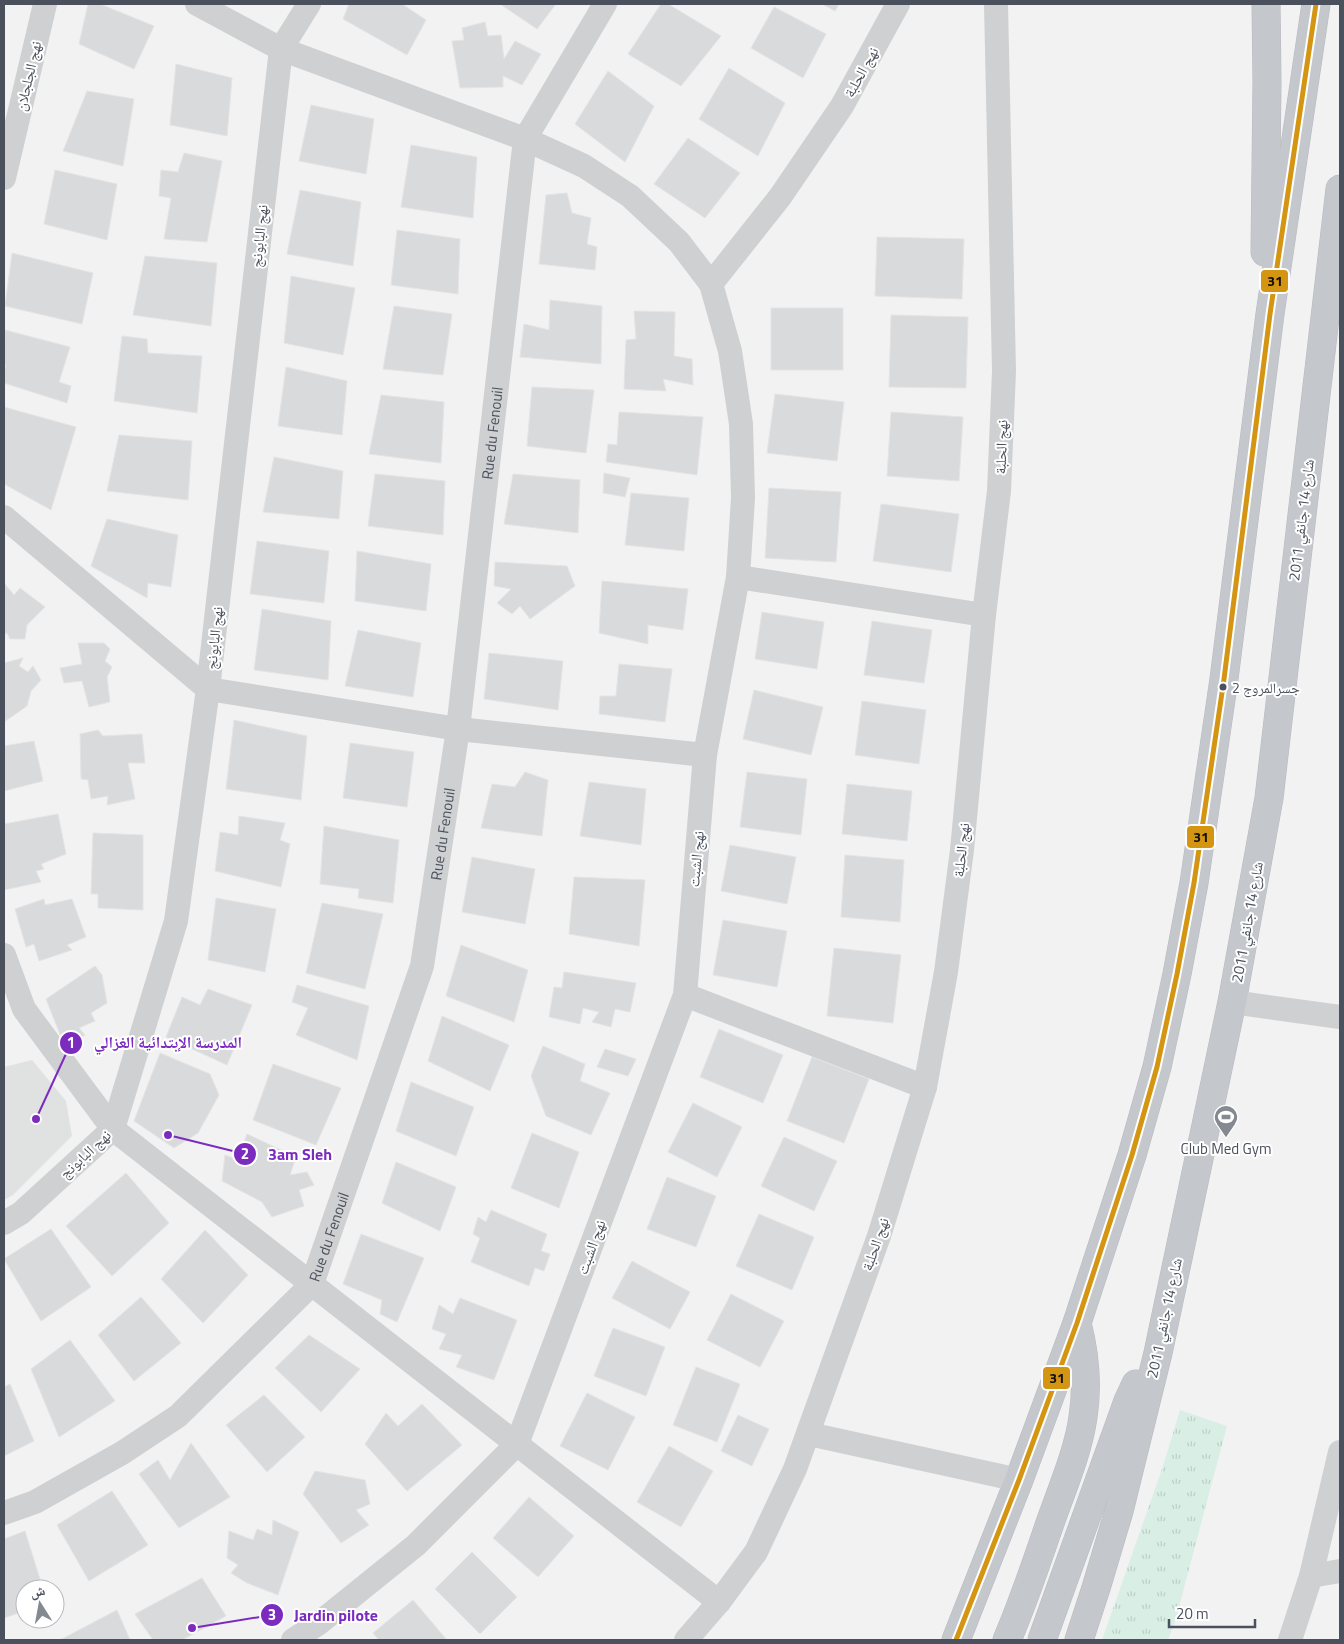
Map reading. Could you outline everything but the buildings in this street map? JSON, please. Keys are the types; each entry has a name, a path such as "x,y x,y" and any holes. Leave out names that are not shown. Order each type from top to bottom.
{"highway":[{"path":"1266,4 1267,82 1264,260 1270,314"},
{"path":"956,1640 1019,1480 1077,1323 1132,1155 1157,1067 1194,883 1224,679 1270,314 1316,4"},
{"name":"شارع 14 جانفي 2011","path":"1079,1640 1119,1511 1158,1353 1232,1002 1269,798 1340,189"},
{"path":"1008,1640 1020,1611 1070,1463 1083,1418 1085,1370 1083,1346 1077,1323"},
{"path":"1042,1640 1128,1401 1147,1366 1158,1353"}],"street":[{"name":"نهج الجلجلان","path":"4,178 45,4"},
{"path":"4,517 208,689 458,729 705,755 738,577 743,498 741,424 730,351 711,284 679,242 630,196 584,166 525,139 280,49 197,4"},
{"name":"نهج البابونج","path":"4,1223 21,1213 113,1129 176,921 208,689 280,49 309,4"},
{"name":"Rue du Fenouil","path":"4,1513 35,1502 114,1458 178,1416 312,1284 422,966 458,729 525,139 605,4"},
{"name":"نهج الحلبة","path":"711,284 780,197 836,113 898,4"},
{"name":"نهج الحلبة","path":"686,1640 719,1602 756,1552 795,1469 879,1236 925,1087 946,972 962,850 984,615 999,491 1004,371 996,4"},
{"path":"738,577 984,615"},
{"name":"نهج الشبت","path":"293,1640 318,1624 416,1545 517,1444 685,995 705,755"},
{"path":"4,954 24,1009 113,1129 719,1602"},
{"path":"685,995 925,1087"},
{"path":"1232,1002 1340,1017"},
{"path":"809,1434 1019,1480"},
{"path":"1290,1640 1311,1576 1340,1452"},
{"path":"1311,1576 1340,1572"}],"shaded area":[{"path":"32,1060 66,1101 72,1136 13,1195 4,1200 4,1067"}],"green space":[{"path":"1180,1410 1227,1426 1175,1622 1168,1640 1102,1640 1163,1466"}],"transit line":[{"name":"31","path":"956,1640 1019,1480 1077,1323 1132,1155 1157,1067 1194,883 1224,679 1270,314 1316,4"}],"place":[{"name":"جسرالمروج 2","path":"1223,687"},
{"name":"المدرسة الإبتدائية الغزالي","path":"36,1119"},
{"name":"3am Sleh","path":"168,1135"},
{"name":"Club Med Gym","path":"1226,1138"},
{"name":"Jardin pilote","path":"192,1628"}]}
